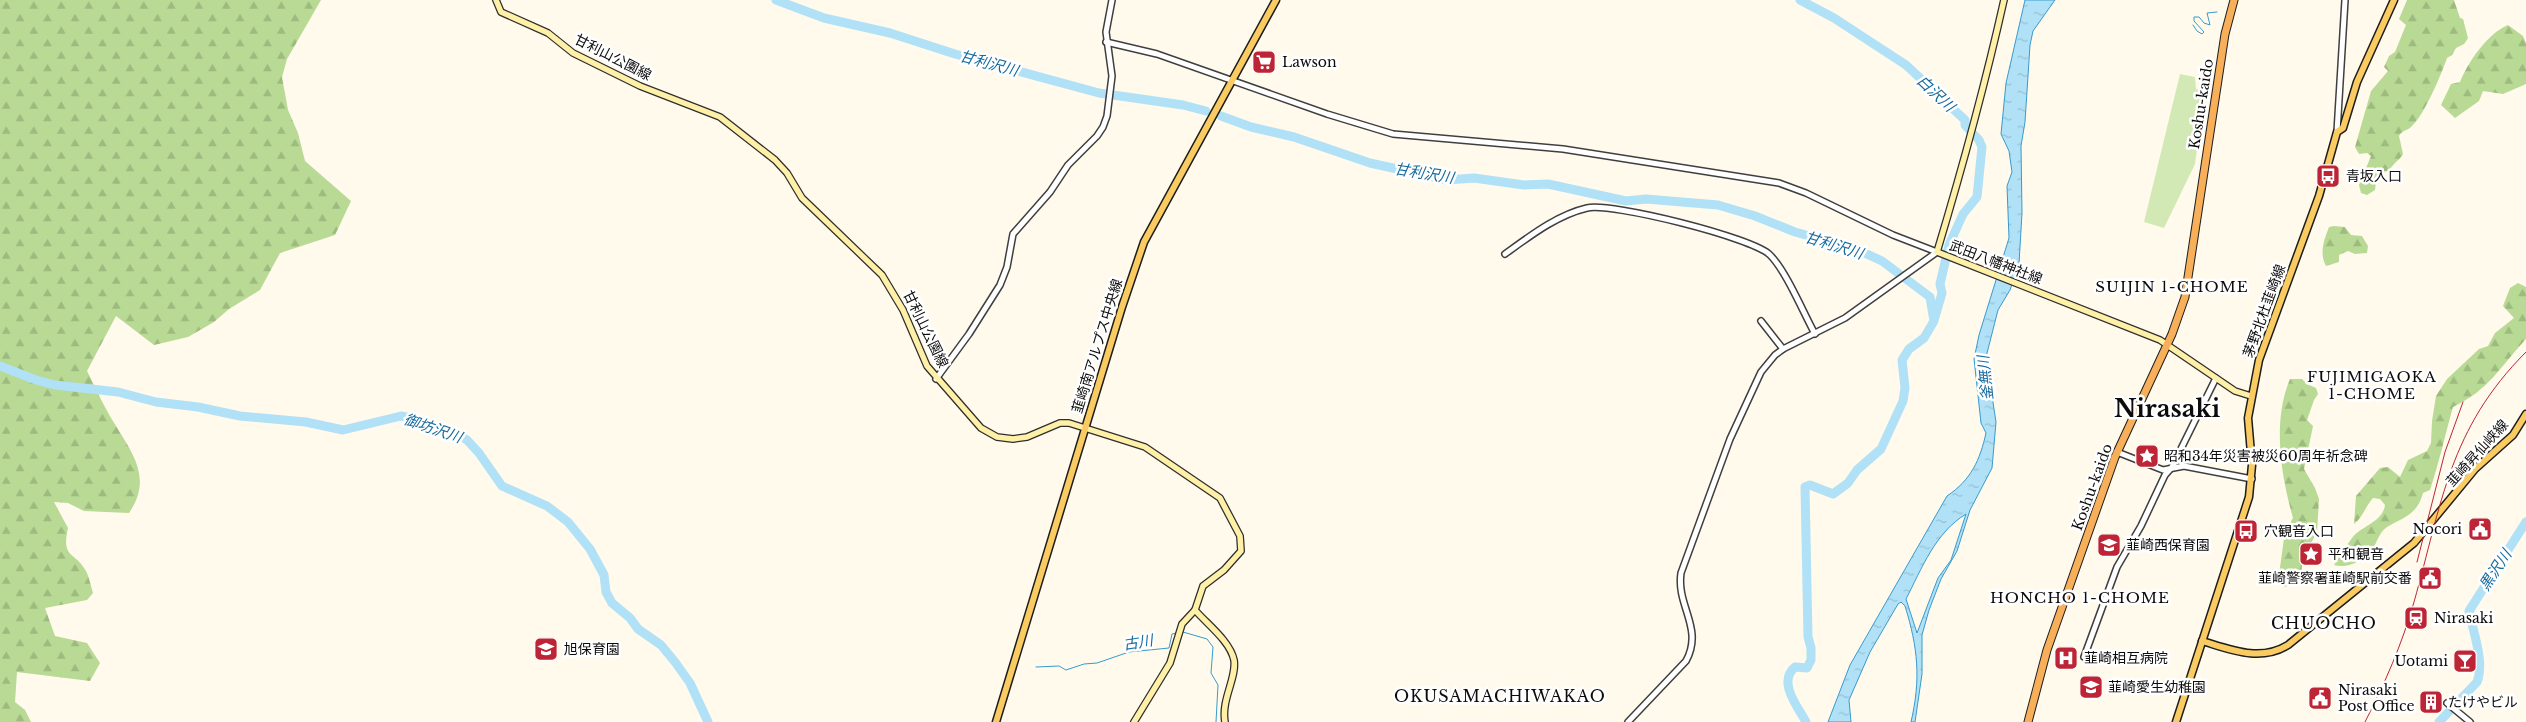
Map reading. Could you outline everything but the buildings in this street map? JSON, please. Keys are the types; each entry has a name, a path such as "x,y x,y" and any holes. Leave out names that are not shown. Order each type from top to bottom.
{"highway":[{"name":"Koshu-kaido","path":"2028,722 2047,650 2117,452 2184,298 2225,34 2234,0"}],"main road":[{"name":"甘利山公園線","path":"496,0 501,12 548,33 573,52 650,91 720,117 775,160 787,173 802,198 882,275 898,300 927,366 936,379 981,428 997,437 1019,438 1064,423 1085,429 1146,447 1220,498 1240,536 1241,551 1224,570 1203,586 1195,610"},
{"name":"韮崎南アルプス中央線","path":"996,722 1130,280 1144,242 1276,0"},
{"name":"武田八幡神社線","path":"2004,0 1982,100 1967,143 1940,253 2164,342 2235,391 2251,396"},
{"name":"茅野北杜韮崎線","path":"2176,722 2240,532 2249,497 2252,479 2248,423 2251,396 2265,341 2319,196 2337,132 2343,128 2357,82 2394,0"},
{"name":"韮崎昇仙峡線","path":"2202,641 2255,655 2276,651 2288,645 2414,543 2475,469 2513,435 2526,414"},
{"path":"1134,722 1170,663 1182,624 1195,610 1225,644 1234,660 1234,668 1224,703 1225,722"}],"street":[{"path":"936,379 969,334 1000,285 1007,267 1013,234 1050,192 1068,165 1097,136 1107,116 1112,76 1106,42 1112,0"},
{"path":"2337,132 2345,0"},
{"path":"1106,42 1157,54 1392,134 1563,150 1779,183 1806,193 1893,235 1940,253"},
{"path":"1505,254 1555,220 1587,208 1601,207 1664,218 1763,249 1777,265 1815,334"},
{"path":"1628,722 1686,661 1692,649 1692,627 1680,583 1685,558 1734,431 1762,372 1774,355 1846,318 1940,253"},
{"path":"1761,321 1783,349"},
{"path":"2084,657 2117,567 2141,526 2165,475 2172,467 2216,378"},
{"path":"2117,452 2163,470 2172,467 2193,467 2252,479"},
{"path":"2447,703 2470,722"}],"green space":[{"path":"0,0 321,0 287,59 282,77 288,110 298,133 305,161 351,201 335,235 280,253 260,290 229,309 214,322 188,337 154,345 116,316 87,371 134,458 140,479 139,490 136,501 129,513 84,511 68,503 54,502 68,528 66,545 68,550 86,571 93,593 87,600 45,608 55,636 87,643 100,663 90,681 17,672 15,702 25,710 31,722 0,722"},
{"path":"2407,0 2454,0 2460,18 2463,19 2468,38 2464,44 2456,48 2452,55 2447,58 2427,105 2416,122 2399,136 2403,154 2400,159 2389,171 2380,172 2377,175 2375,190 2367,195 2361,193 2359,185 2371,156 2367,153 2359,154 2355,147 2371,91 2388,71 2384,67 2389,56 2395,52 2406,25 2399,19"},
{"path":"2508,25 2523,36 2526,43 2526,84 2503,94 2483,91 2479,101 2455,118 2441,105 2451,84 2460,82 2468,66 2486,41 2493,34"},
{"path":"2180,74 2195,77 2196,89 2205,92 2195,164 2164,228 2144,222"},
{"path":"2329,227 2345,227 2351,235 2362,236 2368,246 2367,253 2355,254 2348,251 2339,255 2339,262 2326,266 2323,246"},
{"path":"2518,283 2526,287 2526,339 2485,385 2453,407 2430,490 2423,493 2413,511 2384,529 2372,550 2364,558 2350,565 2334,565 2352,538 2380,516 2385,505 2380,499 2373,498 2354,524 2356,496 2380,468 2388,467 2400,477 2408,460 2427,451 2431,443 2436,396 2447,379 2479,349 2488,346 2495,333 2514,318 2503,306 2510,288"},
{"path":"2290,379 2302,379 2307,384 2316,388 2318,394 2307,420 2313,426 2304,469 2319,499 2317,532 2303,558 2301,574 2295,583 2285,587 2278,582 2285,531 2293,518 2282,467 2280,430 2284,395"}],"water":[{"name":"釜無川","path":"2025,0 2055,0 2033,31 2030,45 2025,122 2021,146 2022,213 2019,264 2010,290 1998,310 1986,357 1996,422 1992,468 1970,510 1957,551 1941,579 1929,610 1922,635 1922,674 1915,722 1911,722 1916,692 1917,664 1913,636 1905,606 1901,602 1870,652 1849,700 1851,722 1828,722 1850,665 1947,496 1962,483 1973,469 1984,443 1986,433 1981,423 1974,359 1979,335 2009,238 2007,186 2012,172 2009,151 2001,134 2006,83","holes":["1966,514 1951,560 1938,578 1917,633 1906,599 1930,552 1946,531"]}],"waterway":[{"name":"甘利沢川","path":"776,0 824,18 890,33 955,54 1099,93 1183,105 1206,111"},
{"name":"白沢川","path":"1800,0 1834,18 1906,65 1965,120 1965,125 1979,140 1982,147 1977,197 1963,214 1949,245 1940,284 1942,293 1935,317"},
{"path":"2193,25 2202,34 2204,32 2194,21 2194,17 2199,17 2204,23 2210,25 2207,13 2217,12"},
{"name":"甘利沢川","path":"1221,116 1251,127 1294,137 1370,163 1447,180 1474,178 1524,185 1548,184 1626,201 1646,199 1718,205 1755,216 1795,232 1856,249 1882,261 1930,297 1934,321 1924,338 1909,349 1902,360 1905,388 1903,401 1881,449 1857,470 1848,483 1833,494 1810,485 1805,487 1808,637 1811,648 1811,660 1807,668 1795,667 1790,673 1788,687 1794,702 1806,722"},
{"name":"御坊沢川","path":"0,366 55,385 118,392 156,402 198,407 240,416 306,422 343,430 401,416 416,419 438,431 454,432 467,440 479,453 502,486 547,506 568,522 590,549 604,575 606,592 612,603 630,618 638,629 661,645 675,662 690,683 708,722"},
{"name":"黒沢川","path":"2439,722 2477,682 2480,665 2478,647 2469,611 2526,522"},
{"name":"古川","path":"1183,632 1207,639 1213,647 1211,673 1218,685 1216,722"},
{"name":"古川","path":"1036,667 1059,666 1066,670 1084,664 1097,663 1129,652 1169,648 1172,634 1177,633"}],"railway":[{"path":"2365,722 2386,678 2404,633 2441,500 2464,439 2480,410 2500,381 2526,352"},
{"path":"2417,562 2445,452 2463,402"}],"place":[{"name":"Lawson","path":"1264,62"},
{"name":"青坂入口","path":"2328,176"},
{"name":"昭和34年災害被災60周年祈念碑","path":"2147,456"},
{"name":"Nocori","path":"2480,529"},
{"name":"穴観音入口","path":"2246,531"},
{"name":"韮崎西保育園","path":"2109,545"},
{"name":"平和観音","path":"2311,554"},
{"name":"韮崎警察署韮崎駅前交番","path":"2430,578"},
{"name":"Nirasaki","path":"2416,618"},
{"name":"旭保育園","path":"546,649"},
{"name":"韮崎相互病院","path":"2066,658"},
{"name":"Uotami","path":"2465,661"},
{"name":"韮崎愛生幼稚園","path":"2091,687"},
{"name":"Nirasaki Post Office","path":"2320,698"},
{"name":"たけやビル","path":"2431,702"}],"district":[{"name":"SUIJIN 1-CHOME","path":"2172,286"},
{"name":"FUJIMIGAOKA 1-CHOME","path":"2372,384"},
{"name":"Nirasaki","path":"2167,408"},
{"name":"HONCHO 1-CHOME","path":"2080,597"},
{"name":"CHUOCHO","path":"2324,623"},
{"name":"OKUSAMACHIWAKAO","path":"1500,696"}]}
